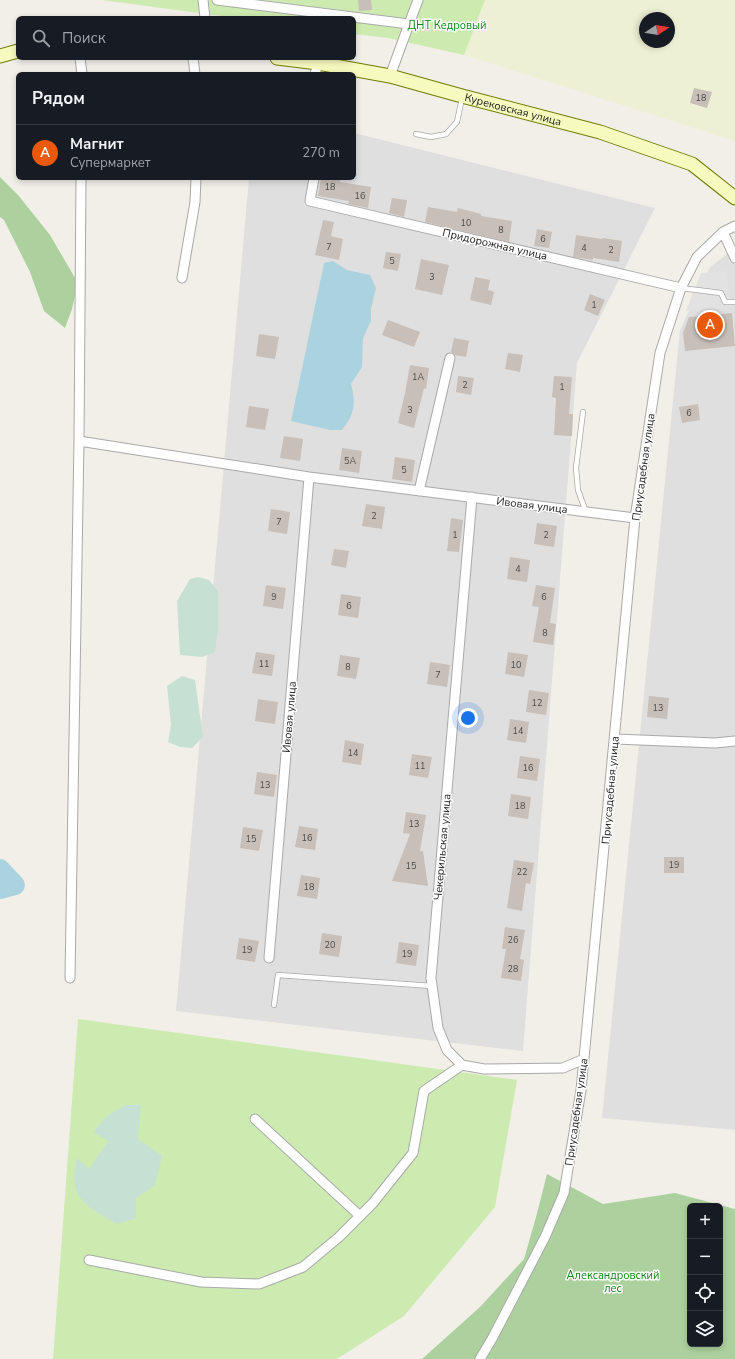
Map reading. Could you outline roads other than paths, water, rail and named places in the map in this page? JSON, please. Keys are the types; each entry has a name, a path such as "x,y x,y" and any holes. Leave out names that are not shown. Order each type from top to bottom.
{"street":[{"path":"203,0 205,16"},
{"path":"217,0 344,16"},
{"path":"390,76 418,0"},
{"path":"356,17 408,24"},
{"path":"0,56 16,52"},
{"path":"80,60 82,72"},
{"path":"193,60 195,72"},
{"name":"Курековская улица","path":"284,60 316,69 348,72"},
{"name":"Курековская улица","path":"356,73 390,76 600,132 692,164 733,193"},
{"path":"70,978 79,442 81,180"},
{"path":"182,278 195,202 196,180"},
{"name":"Придорожная улица","path":"314,180 310,201 681,288"},
{"name":"Приусадебная улица","path":"480,1359 493,1338 545,1237 564,1193 582,1090 635,518 660,353 681,288 698,257 723,232 735,226"},
{"path":"723,232 735,258"},
{"path":"419,491 450,358"},
{"name":"Ивовая улица","path":"79,442 309,477 635,518"},
{"name":"Ивовая улица","path":"269,958 309,477"},
{"name":"Чекерильская улица","path":"462,1065 447,1050 438,1028 431,978 472,498"},
{"path":"615,739 715,743 735,741"},
{"path":"89,1260 201,1282 259,1284 303,1267 339,1237 373,1203 413,1153 424,1091 462,1065 484,1069 563,1068 584,1059"},
{"path":"255,1119 360,1216"}],"lane":[{"path":"416,134 431,137 446,134 458,122 462,96"},
{"path":"681,288 721,293 725,302 735,302"},
{"path":"582,412 576,468 578,490 586,512"},
{"path":"274,1005 278,975 432,986"}],"water":[{"path":"333,261 347,270 370,275 376,288 371,309 371,321 363,338 362,367 351,384 354,397 352,414 342,430 330,430 291,421 324,263"}],"waterway":[{"path":"0,869 15,885 0,889"}],"place":[{"name":"Магнит","path":"710,325"}],"park label":[{"name":"ДНТ Кедровый","path":"447,25"},
{"name":"Александровский лес","path":"613,1281"}]}
